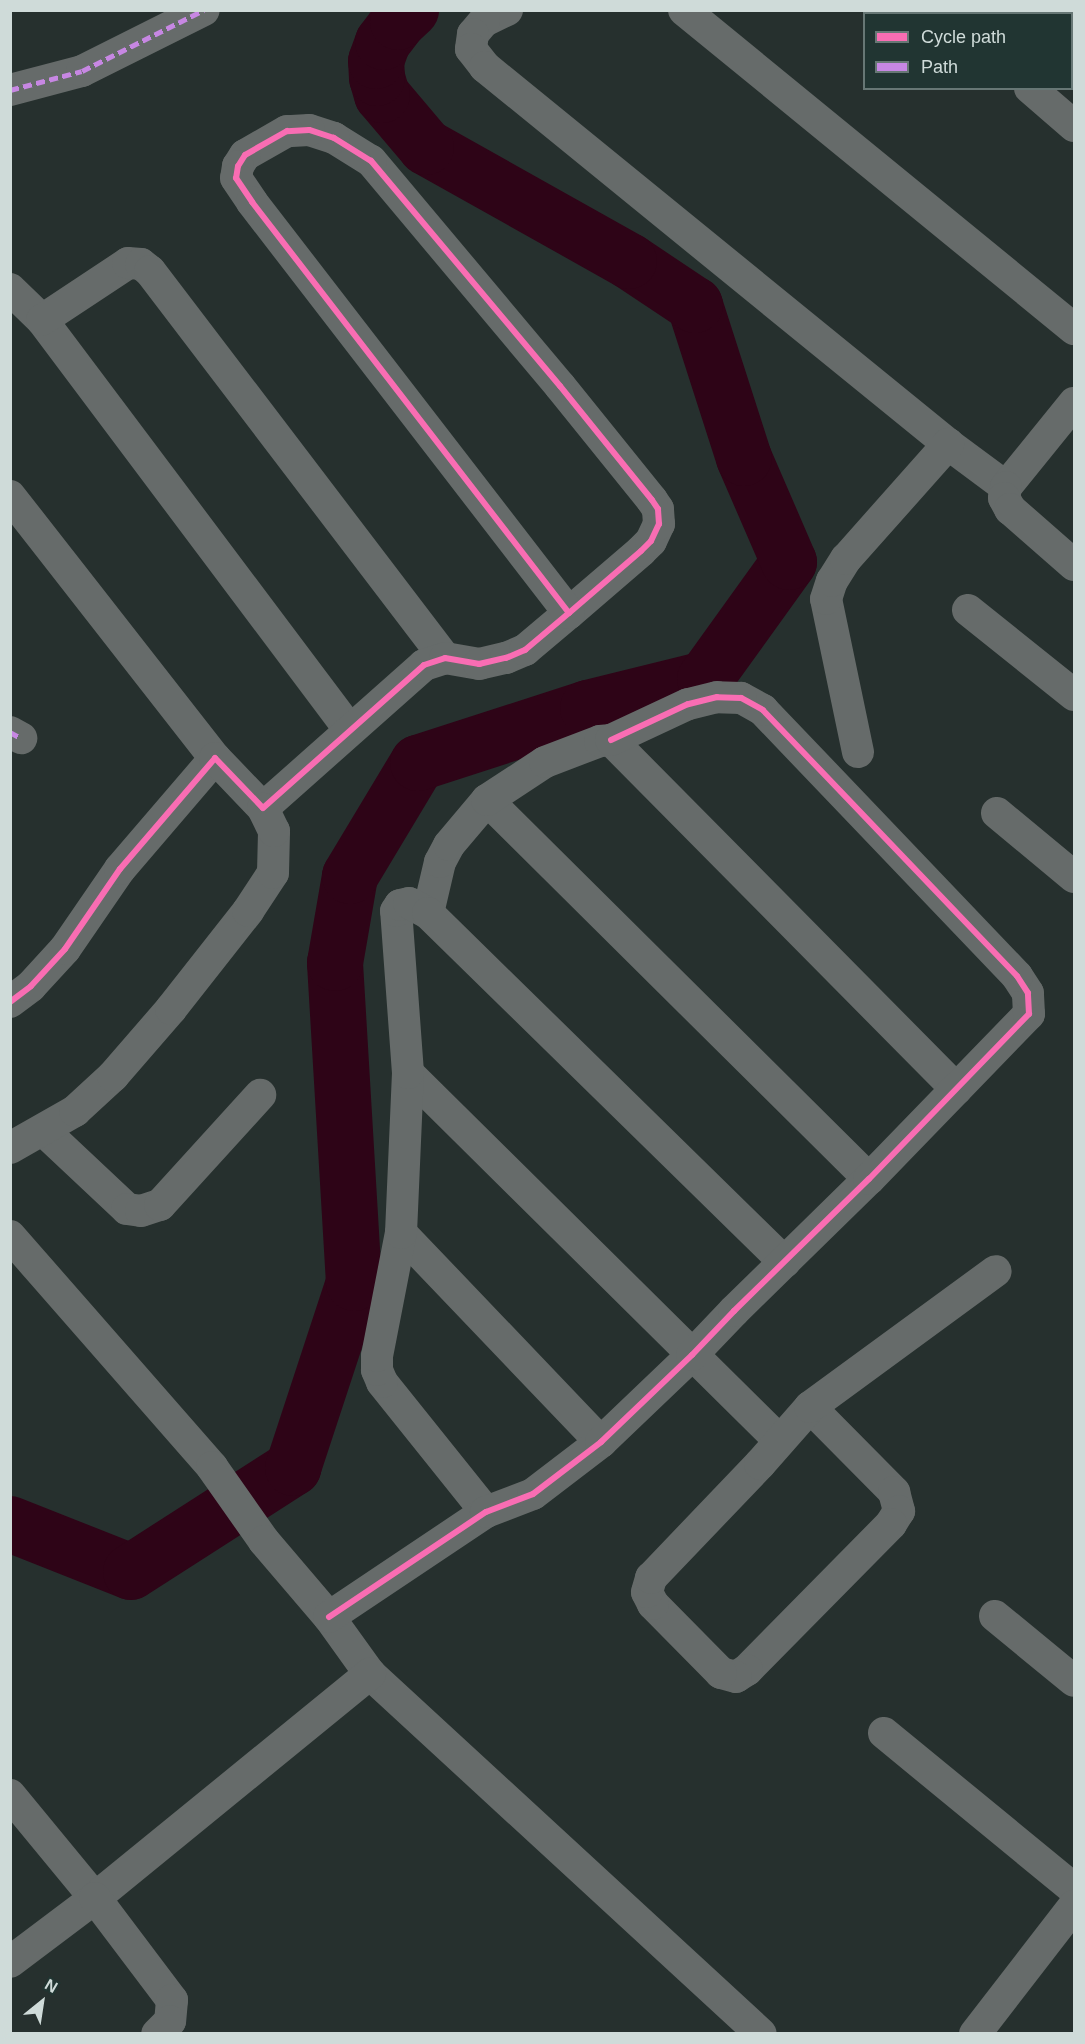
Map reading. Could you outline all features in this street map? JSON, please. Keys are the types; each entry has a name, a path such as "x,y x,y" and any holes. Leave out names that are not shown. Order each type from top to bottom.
{"street":[{"path":"10,90 82,71 204,10"},
{"path":"507,10 484,21 473,34 471,49 485,67 948,444 1006,487"},
{"path":"684,10 1074,329"},
{"path":"1032,90 1074,126"},
{"path":"263,808 318,761 349,729 424,665 445,658 479,664 506,658 525,650 569,613 651,541 659,524 658,509 652,500 561,386 371,160 334,138 309,130 287,130 245,155 238,166 236,178 252,202 569,613"},
{"path":"42,320 128,263 141,264 150,271 445,658"},
{"path":"10,289 42,320 349,729"},
{"path":"1074,403 1006,487 1004,498 1010,509 1074,565"},
{"path":"858,752 826,598 832,581 846,559 948,444"},
{"path":"10,496 215,758 263,808 274,831 273,873 248,911 171,1009 113,1076 75,1111 10,1148"},
{"path":"968,610 1074,695"},
{"path":"329,1617 486,1512 533,1494 601,1442 869,1179 1029,1014 1028,993 1017,976 763,710 741,698 717,697 688,704 611,740 600,741 545,762 487,800 449,845 440,862 428,913"},
{"path":"611,740 956,1089"},
{"path":"10,1002 31,986 65,949 120,869 215,758"},
{"path":"487,800 869,1179"},
{"path":"997,813 1069,876"},
{"path":"486,1512 382,1382 376,1370 401,1233 408,1073 396,911 400,905 409,903 428,913 784,1262"},
{"path":"408,1073 780,1441"},
{"path":"43,1130 127,1209 141,1211 160,1205 261,1095"},
{"path":"401,1233 601,1442"},
{"path":"10,1236 212,1467 264,1541 329,1617 370,1674 761,2034"},
{"path":"810,1407 894,1492 900,1511 891,1524 747,1670 736,1677 721,1673 653,1604 647,1592 651,1578 810,1407 996,1271"},
{"path":"995,1616 1074,1681"},
{"path":"10,1962 95,1898 370,1674"},
{"path":"884,1733 1074,1889"},
{"path":"10,1795 95,1898 172,2000 170,2021 157,2034"},
{"path":"975,2034 1074,1906"}],"waterway":[{"path":"10,1524 131,1572 293,1468 354,1283 335,963 350,876 418,763 588,708 705,679 789,562 744,458 695,305 629,261 426,147 382,95 377,78 376,61 383,42 398,22 411,10"}],"marked path":[{"path":"10,90 82,71 204,10"},
{"path":"10,732 21,738"}],"cycle path":[{"path":"10,1002 31,986 65,949 120,869 215,758 263,808 424,665 445,658 479,664 506,658 525,650 569,613 641,551 651,541 659,524 658,509 652,500 560,386 371,161 334,138 309,130 287,131 245,155 238,166 236,178 252,202 569,613"},
{"path":"329,1617 486,1512 533,1494 601,1442 869,1179 1029,1014 1028,993 1017,976 763,710 741,698 717,697 688,704 611,740"}]}
